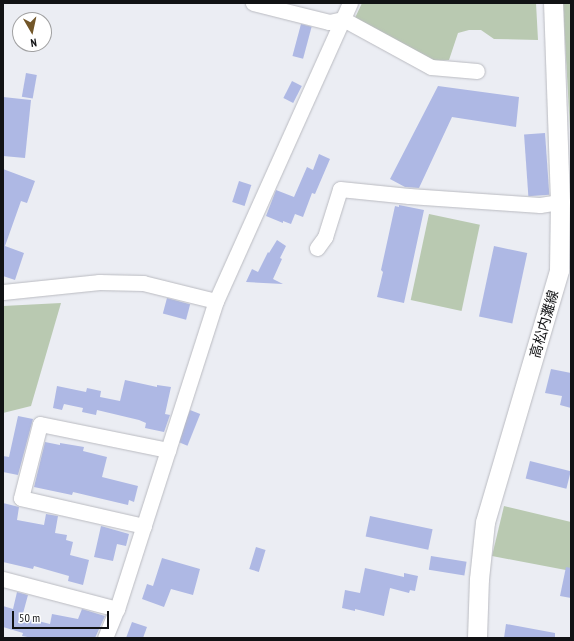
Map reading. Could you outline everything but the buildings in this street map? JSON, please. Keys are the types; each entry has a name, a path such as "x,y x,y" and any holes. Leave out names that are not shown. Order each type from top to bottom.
{"main road":[{"name":"高松内灘線","path":"477,638 479,579 485,522 559,270 560,202 553,3"}],"street":[{"path":"253,3 330,22 343,19 431,67 477,71"},
{"path":"105,638 117,609 216,301 350,3"},
{"path":"317,248 325,237 340,189 409,196 540,205 560,202"},
{"path":"3,292 99,282 143,283 216,301"},
{"path":"144,526 21,498 40,424 168,450"},
{"path":"3,579 117,609"}],"green space":[{"path":"362,3 536,3 538,40 494,39 481,30 469,30 458,33 449,60 430,61 354,20"},
{"path":"563,3 571,3 571,148"},
{"path":"429,214 480,225 462,311 411,300"},
{"path":"61,303 31,406 3,413 3,306"},
{"path":"504,506 571,522 571,571 492,556"}]}
